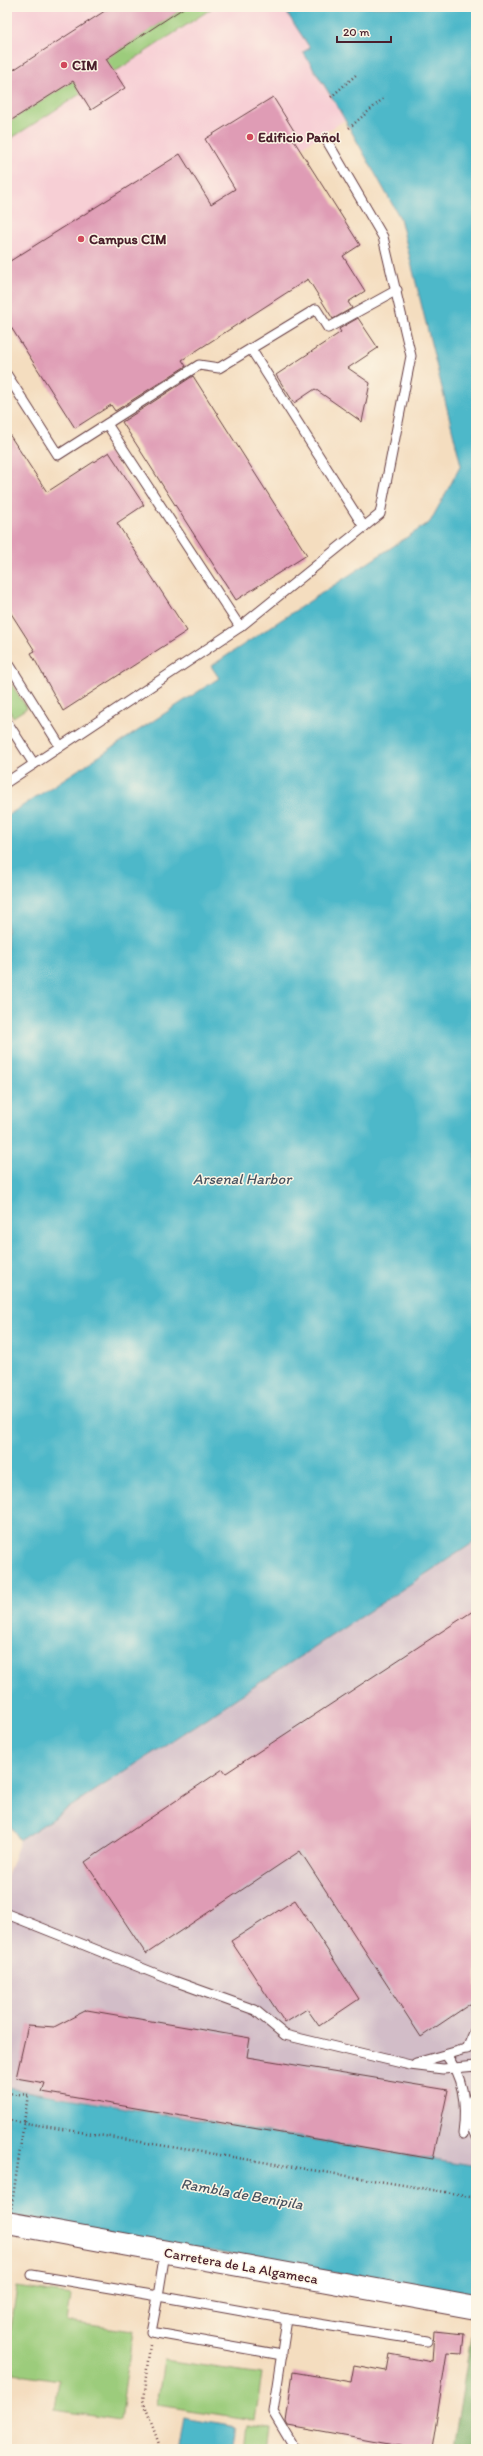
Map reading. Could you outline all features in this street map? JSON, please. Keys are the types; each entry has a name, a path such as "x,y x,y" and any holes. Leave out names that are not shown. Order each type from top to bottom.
{"street":[{"name":"Carretera de La Algameca","path":"8,2224 476,2308"}],"lane":[{"path":"7,782 240,626 380,514 412,356 383,237 327,141"},
{"path":"7,375 58,455 199,365 219,368 316,309 328,328 397,290"},
{"path":"251,349 364,527"},
{"path":"108,424 240,626"},
{"path":"7,661 60,746"},
{"path":"7,722 34,764"},
{"path":"7,1914 174,1981 255,2010 285,2035 410,2065 443,2069 476,2066"},
{"path":"410,2065 472,2048 476,2028"},
{"path":"446,2055 456,2068 462,2086 466,2113 476,2137"},
{"path":"443,2069 462,2086"},
{"path":"463,2134 466,2113 476,2091"},
{"path":"164,2253 151,2332 282,2355"},
{"path":"32,2275 287,2319 427,2341"},
{"path":"287,2319 274,2412 295,2449"}],"path":[{"path":"331,97 357,74"},
{"path":"349,128 385,97"},
{"path":"7,2093 28,2095 8,2224"},
{"path":"7,2120 476,2196"},
{"path":"151,2332 143,2400 159,2444 159,2449"}],"shaded area":[{"name":"Campus CIM","path":"7,7 283,7 310,48 303,52 345,120 7,332"},
{"path":"476,1541 476,2167 7,2088 7,1877 20,1840"}],"green space":[{"path":"185,7 210,7 211,9 110,75 101,62"},
{"path":"79,76 88,89 7,141 7,123"},
{"path":"7,678 27,708 13,717 7,707"},
{"path":"17,2287 71,2295 67,2322 133,2331 120,2420 55,2410 59,2380 7,2372 7,2354"},
{"path":"473,2324 476,2325 476,2449 453,2449"},
{"path":"164,2360 262,2374 255,2420 157,2405"},
{"path":"248,2425 271,2428 268,2449 245,2449"}],"water":[{"name":"Arsenal Harbor","path":"283,7 476,7 476,1541 20,1840 7,1821 7,816 219,678 211,666 430,522 461,465 400,218 336,104 303,52 310,48"},
{"name":"Rambla de Benipila","path":"7,2088 476,2167 476,2298 7,2215"},
{"path":"184,2418 236,2427 232,2449 179,2449"}],"building":[{"name":"CIM","path":"111,7 185,7 106,59 125,88 91,110 73,81 7,123 7,74"},
{"path":"273,97 296,134 291,136 360,245 343,256 365,291 348,302 352,308 333,319 308,279 182,360 186,366 115,411 111,405 75,428 7,321 7,263 180,154 211,204 235,189 205,139"},
{"path":"358,318 378,348 348,368 370,383 362,422 315,389 294,403 276,375 341,332 339,329"},
{"path":"193,376 307,555 236,600 122,422"},
{"path":"7,431 47,492 109,452 144,505 117,523 187,631 63,711 31,653 35,651 7,607"},
{"path":"476,1609 476,2000 421,2037 300,1851 146,1954 85,1862 223,1769 226,1773"},
{"path":"295,1900 359,1999 319,2026 307,2009 285,2023 231,1941"},
{"path":"87,2010 250,2038 247,2057 448,2090 433,2159 42,2092 45,2083 16,2078 28,2025 54,2027"},
{"path":"434,2331 464,2334 462,2354 447,2353 432,2449 417,2449 288,2426 286,2422 293,2372 351,2382 354,2365 386,2371 389,2354 432,2362"}],"place":[{"name":"CIM","path":"64,65"},
{"name":"Edificio Pañol","path":"250,137"},
{"name":"Campus CIM","path":"81,239"}]}
